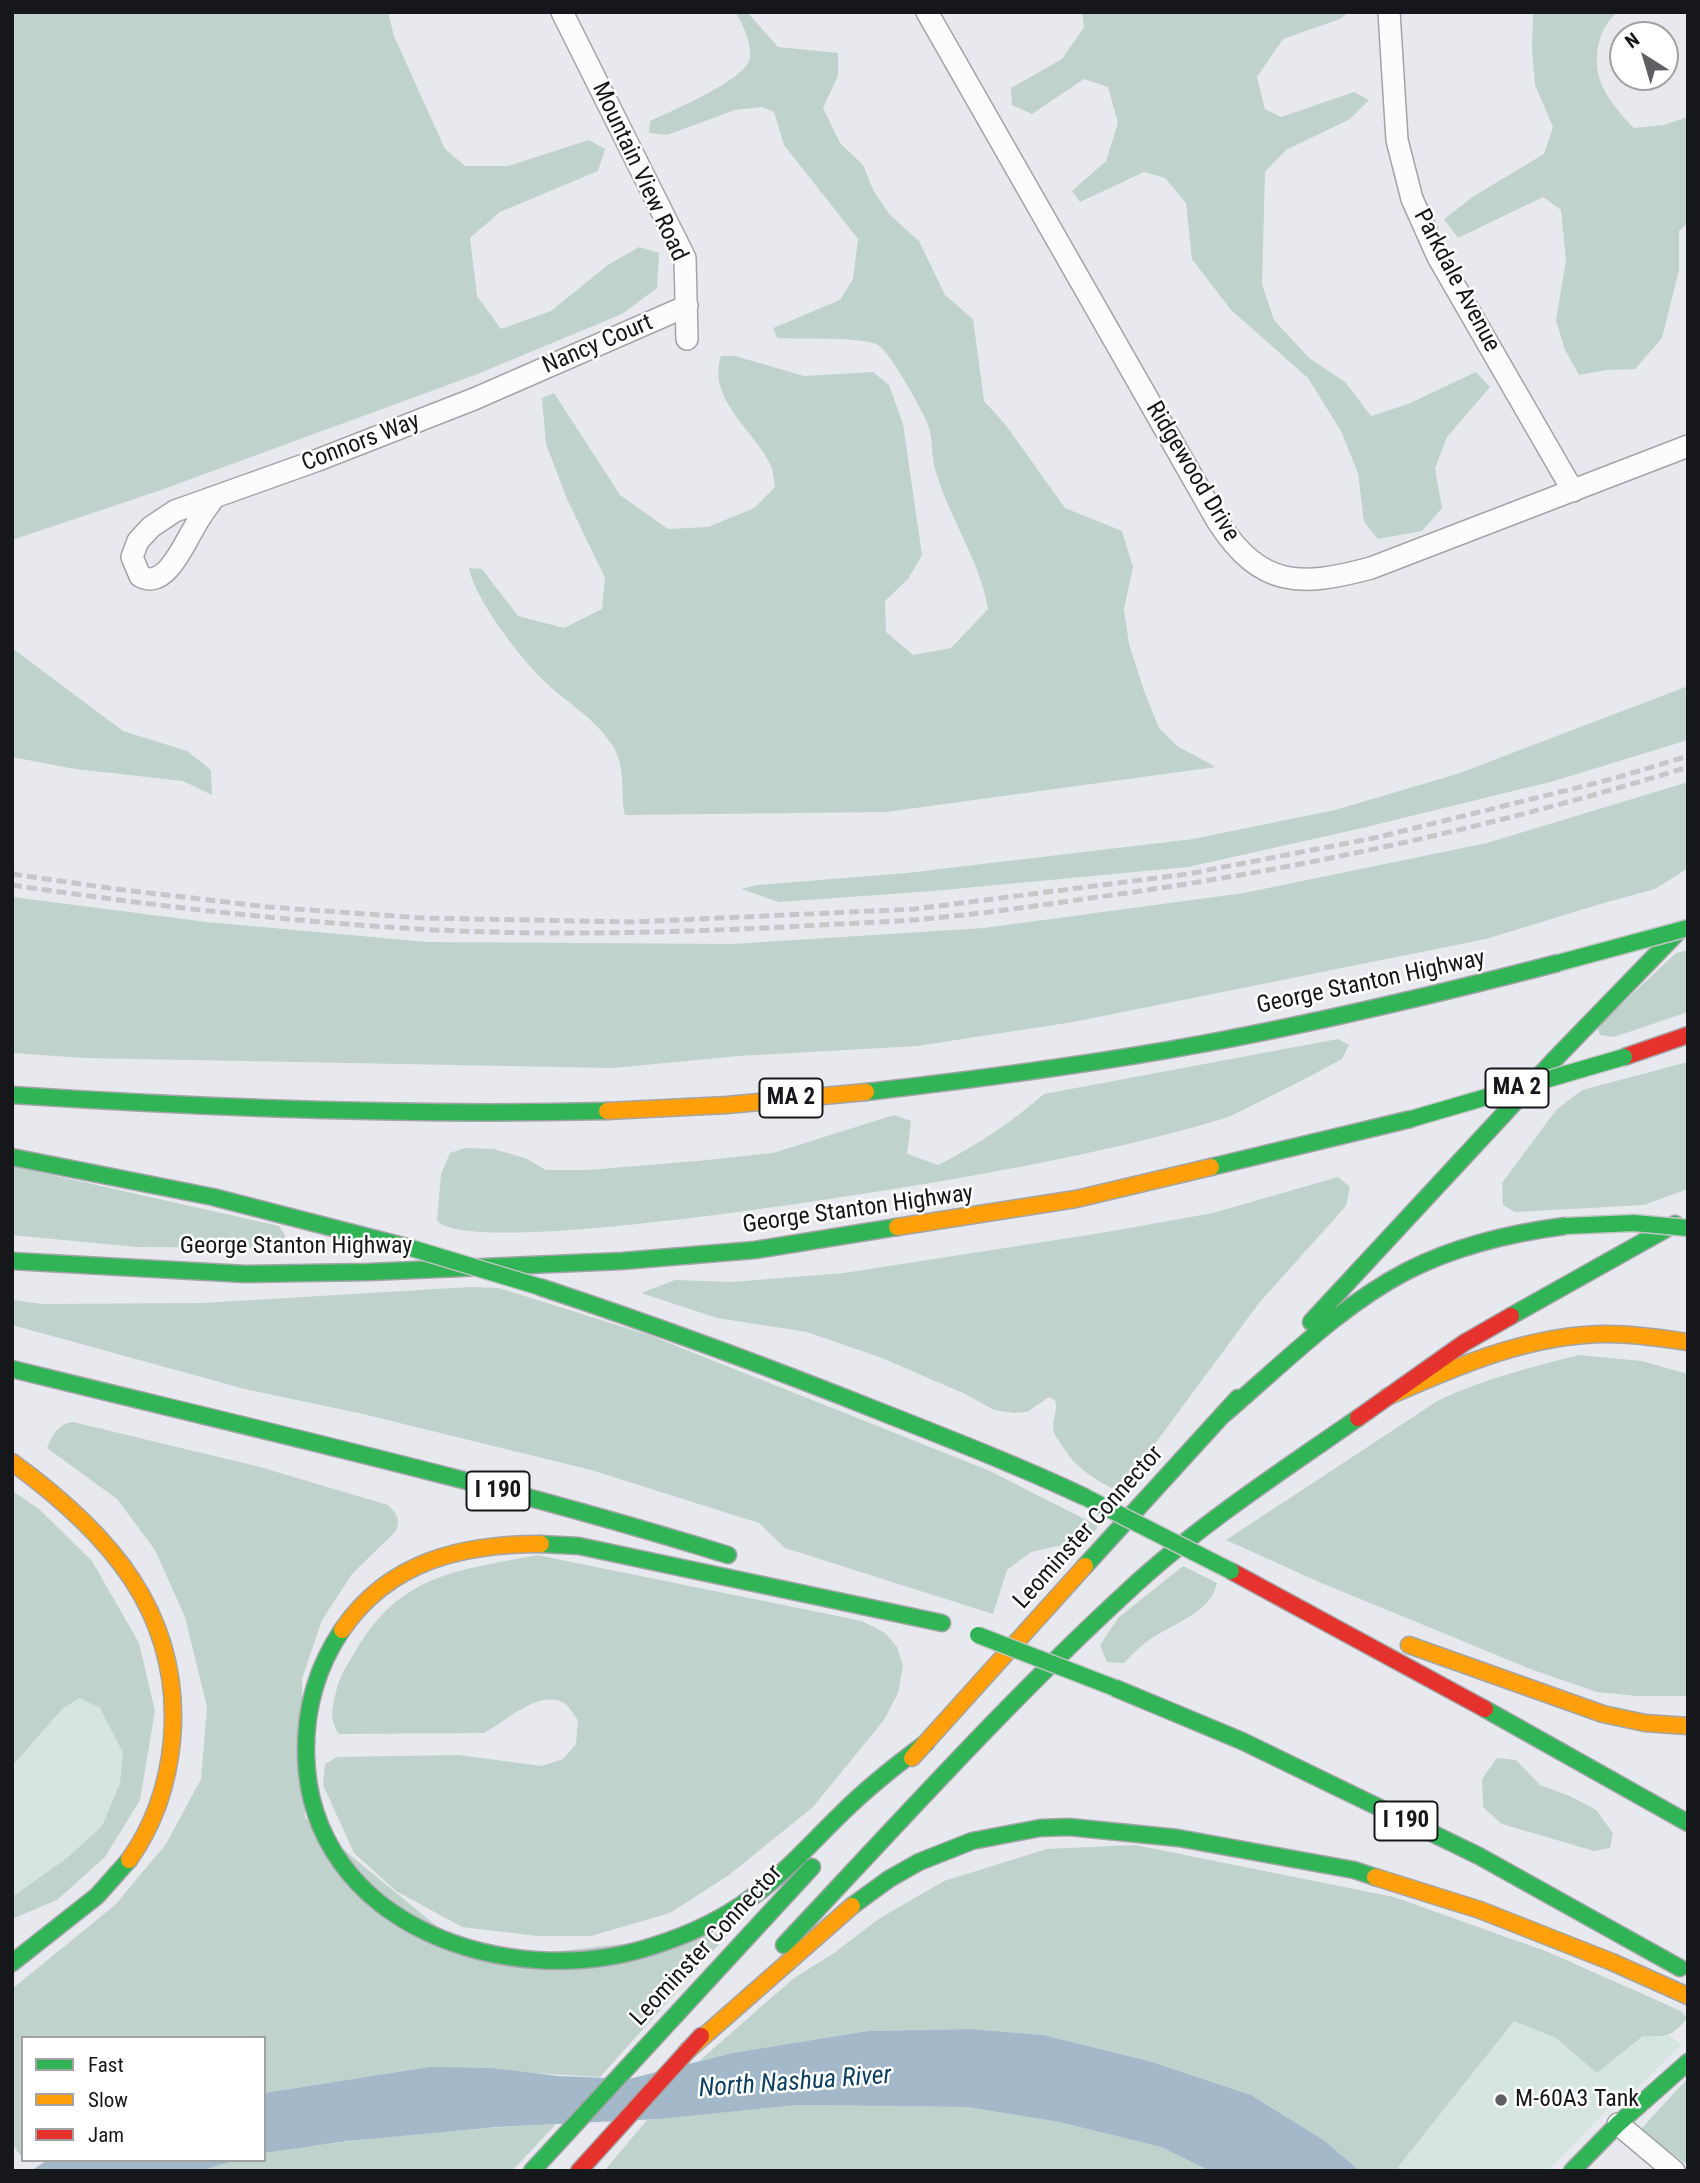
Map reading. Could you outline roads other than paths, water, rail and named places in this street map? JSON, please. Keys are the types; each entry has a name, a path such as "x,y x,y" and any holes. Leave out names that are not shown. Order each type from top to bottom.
{"main road":[{"name":"George Stanton Highway","path":"12,1095 162,1105 459,1113 609,1111 756,1101 1014,1075 1142,1054 1308,1021 1496,979 1688,925"},
{"name":"Leominster Connector","path":"532,2171 1223,1415 1604,1007 1688,925"},
{"name":"George Stanton Highway","path":"12,1261 245,1273 314,1273 622,1261 755,1250 1076,1199 1411,1119 1624,1057 1688,1035"},
{"path":"12,1157 91,1170 214,1196 335,1226 649,1322 803,1380 1030,1471 1085,1497 1231,1571 1688,1823"},
{"path":"579,2171 687,2051 752,1987 998,1718 1129,1590 1204,1526 1464,1343 1688,1217"},
{"path":"1223,1415 1354,1305 1406,1272 1457,1250 1514,1234 1565,1226 1626,1223 1688,1228"},
{"path":"1387,1397 1476,1358 1543,1340 1607,1335 1688,1342"},
{"name":"I 190","path":"12,1369 634,1526 748,1561"},
{"path":"12,1462 29,1473 81,1518 110,1549 140,1590 166,1647 175,1702 174,1739 166,1784 136,1851 91,1903 12,1963"},
{"path":"926,1743 856,1799 781,1873 744,1905 713,1922 665,1941 612,1956 594,1959 529,1959 496,1956 447,1942 401,1920 363,1890 336,1858 315,1817 306,1787 304,1737 312,1688 332,1643 348,1620 389,1580 426,1561 464,1549 533,1543 579,1546 960,1629"},
{"name":"I 190","path":"799,1576 960,1629 1115,1688 1242,1741 1479,1856 1688,1973"},
{"path":"1275,1596 1584,1709 1647,1725 1688,1726"},
{"path":"752,1987 851,1907 889,1879 919,1862 992,1836 1040,1828 1069,1827 1178,1838 1354,1870 1480,1910 1612,1962 1688,1996"},
{"path":"12,1950 39,1941"},
{"path":"1572,2171 1618,2124 1688,2062"}],"street":[{"name":"Mountain View Road","path":"562,12 685,258 687,339"},
{"name":"Ridgewood Drive","path":"927,12 1219,522 1239,551 1263,570 1306,580 1346,574 1388,562 1688,446"},
{"name":"Parkdale Avenue","path":"1389,12 1397,140 1412,199 1438,257 1573,491"},
{"name":"Nancy Court","path":"509,384 687,306"},
{"name":"Connors Way","path":"213,499 509,384"},
{"path":"1618,2124 1674,2171"}],"water":[{"name":"North Nashua River","path":"971,2029 1043,2035 1149,2061 1251,2095 1325,2141 1360,2171 1210,2171 1161,2147 1059,2122 967,2107 798,2105 659,2119 497,2127 348,2141 266,2153 266,2093 429,2067 490,2068 559,2076 629,2079 732,2053 868,2031"},
{"path":"44,2162 231,2162 199,2171 31,2171"}],"railway":[{"path":"12,874 268,907 422,918 634,922 915,909 1188,874 1379,837 1612,779 1688,756"},
{"path":"12,885 265,917 464,931 647,932 912,920 1173,886 1322,860 1543,809 1688,767"}],"place":[{"name":"M-60A3 Tank","path":"1501,2100"}]}
